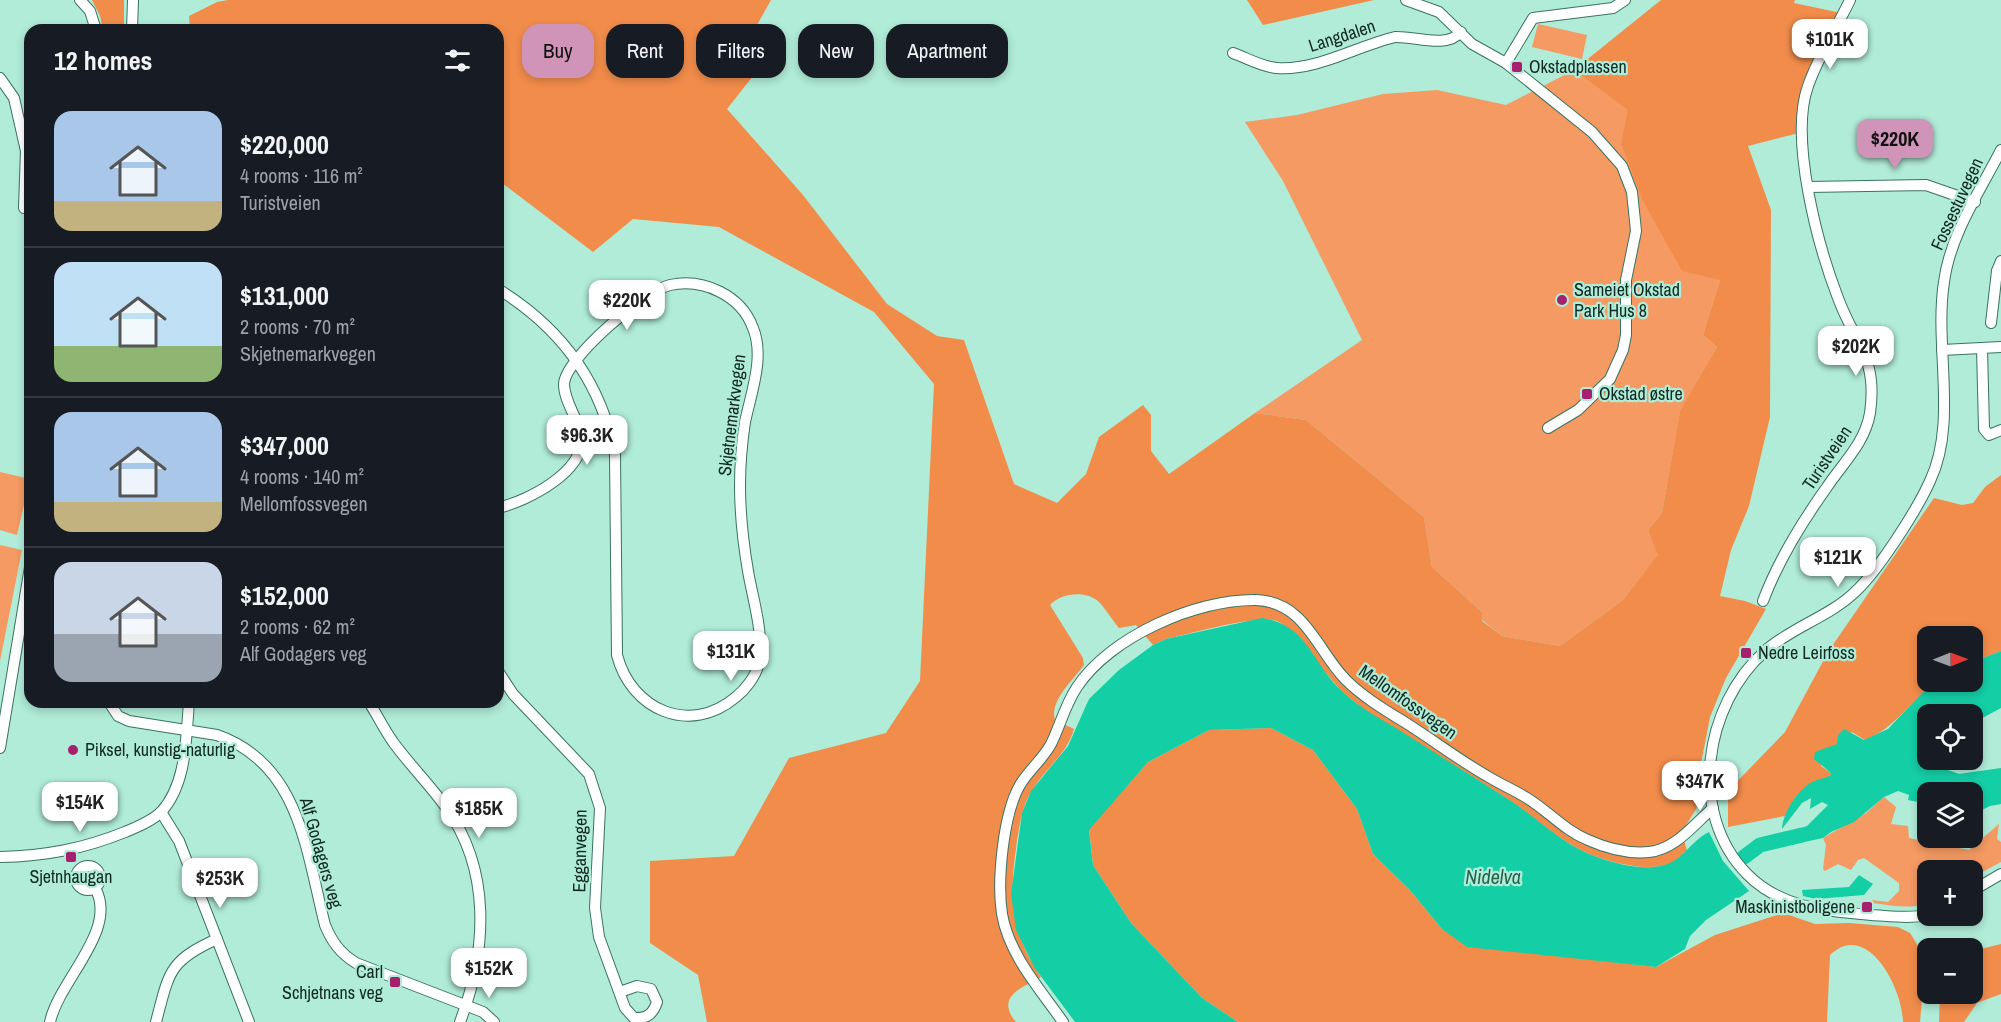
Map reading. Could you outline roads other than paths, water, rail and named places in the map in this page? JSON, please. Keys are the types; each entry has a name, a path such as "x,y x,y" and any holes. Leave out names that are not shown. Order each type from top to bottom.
{"street":[{"path":"80,0 90,11 94,24"},
{"path":"132,24 133,0"},
{"path":"1406,0 1439,12 1472,44 1506,63 1609,148 1622,166 1636,210 1635,240 1626,280 1626,335 1618,365 1611,379 1591,399 1548,428"},
{"path":"1506,63 1533,18 1613,8 1625,0"},
{"name":"Turistveien","path":"1763,601 1773,575 1808,516 1859,444 1866,431 1870,413 1870,375 1866,354 1838,298 1808,187 1800,138 1801,113 1808,87 1822,52 1850,0"},
{"name":"Langdalen","path":"1233,53 1275,68 1289,68 1305,66 1395,37 1410,36 1444,42 1461,32"},
{"path":"0,78 14,98 24,136"},
{"name":"Fossestuvegen","path":"1917,916 1895,917 1826,911 1792,903 1760,886 1734,859 1719,829 1713,808 1712,746 1722,709 1732,688 1751,664 1780,639 1857,591 1881,560 1930,481 1942,443 1944,280 1953,246 2001,150"},
{"path":"1808,187 1926,185 1975,202"},
{"path":"1991,323 1991,302 2000,268"},
{"name":"Skjetnemarkvegen","path":"504,293 539,316 575,362 602,405 615,454 615,622 621,669 637,695 658,709 690,716 719,708 741,692 758,668 759,629 741,523 740,484 745,424 757,364 754,328 744,312 724,294 709,286 693,283 671,285 642,299 575,362"},
{"path":"1942,350 2001,347"},
{"path":"1982,348 1984,429 1989,435 2001,430"},
{"path":"504,506 529,498 547,487 564,472 580,452 582,442 580,431 564,385 566,376 575,362"},
{"name":"Mellomfossvegen","path":"1063,1022 1014,951 1002,914 1000,885 1011,805 1020,785 1050,746 1065,708 1077,686 1111,652 1171,618 1203,608 1258,600 1289,610 1308,626 1343,677 1363,696 1487,776 1528,798 1576,834 1602,845 1628,851 1661,849 1679,840 1713,808"},
{"path":"0,748 24,603"},
{"name":"Egganvegen","path":"504,680 513,694 588,774 600,808 595,908 599,938 620,992"},
{"name":"Alf Godagers veg","path":"112,708 118,716 129,721 187,730 230,740 267,765 281,782 296,815 325,925 332,941 342,954 356,963 483,1012 494,1022"},
{"path":"0,856 32,856 76,850 138,827 161,812 180,777 189,708"},
{"path":"373,708 393,741 446,808 462,835 475,870 480,904 481,937 478,964 460,1022"},
{"path":"161,812 179,841 249,1022"},
{"path":"1983,885 2001,874"},
{"path":"50,1022 58,998 92,942 100,921 102,906 95,888"},
{"path":"156,1022 166,986 177,962 190,951 217,939"}],"water":[{"name":"Nidelva","path":"1262,618 1278,622 1300,637 1333,681 1368,712 1508,799 1576,848 1619,864 1653,867 1678,858 1709,832 1723,861 1749,891 1706,920 1690,936 1685,949 1656,967 1467,947 1442,929 1410,890 1373,854 1357,809 1313,750 1271,728 1209,730 1148,762 1089,830 1093,865 1131,923 1202,998 1238,1022 1075,1022 1034,967 1016,930 1011,894 1022,813 1031,791 1068,746 1089,699 1119,670 1153,645 1166,639"},
{"path":"2001,651 2001,708 1983,718 1983,704 1917,704 1917,770 1948,770 1959,774 2001,768 2001,804 1983,810 1983,782 1917,782 1917,802 1908,800 1909,795 1898,791 1884,797 1854,822 1823,838 1791,845 1784,840 1793,831 1807,826 1828,805 1822,802 1810,809 1811,798 1802,803 1782,829 1788,810 1799,793 1812,782 1831,775 1814,759 1815,752 1837,744 1838,735 1844,729 1864,740 1888,729 1923,692 1983,692 1983,658"},
{"path":"1859,875 1873,884 1864,895 1816,899 1803,896 1802,890 1849,887"}],"waterway":[{"name":"Nidelva","path":"1744,857 1760,845 1802,835"}],"place":[{"name":"Okstadplassen","path":"1517,67"},
{"name":"Sameiet Okstad Park Hus 8","path":"1562,300"},
{"name":"Okstad østre","path":"1587,394"},
{"name":"Nedre Leirfoss","path":"1746,653"},
{"name":"Piksel, kunstig-naturlig","path":"73,750"},
{"name":"Sjetnhaugan","path":"71,857"},
{"name":"Maskinistboligene","path":"1867,907"},
{"name":"Carl Schjetnans veg","path":"395,982"}]}
